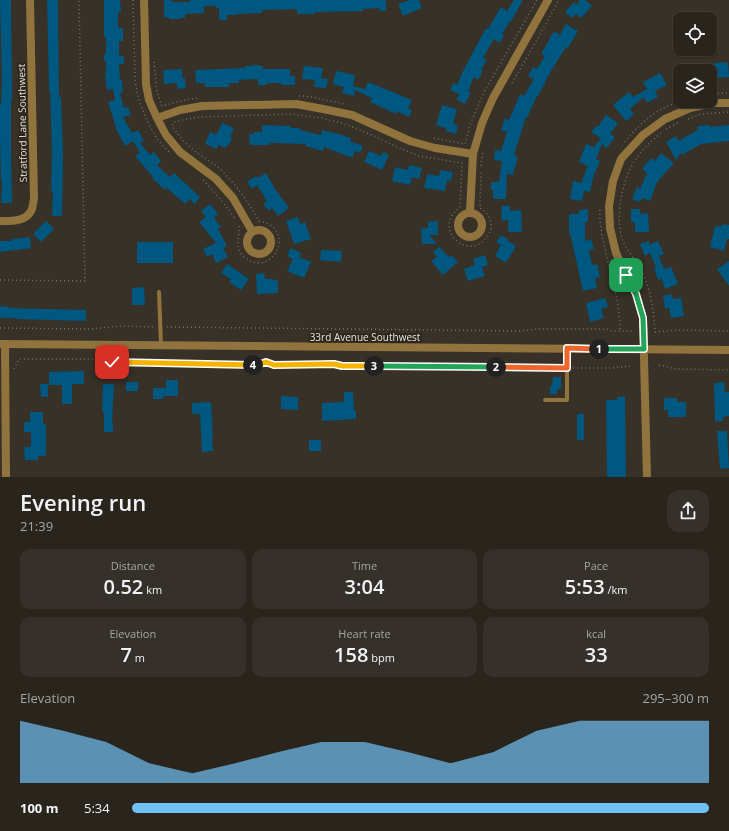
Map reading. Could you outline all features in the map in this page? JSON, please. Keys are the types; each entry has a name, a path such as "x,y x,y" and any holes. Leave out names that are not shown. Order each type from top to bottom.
{"street":[{"name":"Stratford Lane Southwest","path":"0,221 18,221 27,217 32,210 34,199 30,0"},
{"path":"144,0 146,84 149,100 157,118 166,135 180,152 216,179 233,198 252,231"},
{"path":"470,212 473,154 482,123 493,98 548,0"},
{"path":"647,477 643,318 636,294 616,253 610,228 609,206 612,181 620,159 643,135 665,119 690,108 713,103 729,103"},
{"path":"157,118 180,110 202,106 296,104 352,115 410,141 435,148 473,154"},
{"path":"2,344 6,477"},
{"name":"33rd Avenue Southwest","path":"2,344 729,350"}],"lane":[{"path":"159,292 161,345"},
{"path":"545,400 567,400 567,348"}],"path":[{"path":"0,280 85,281 79,0"},
{"path":"133,0 135,78 137,92 149,125 157,139 173,156"},
{"path":"430,138 465,144 476,108 485,90 538,0"},
{"path":"511,84 559,0"},
{"path":"154,56 155,80 162,106 184,100 200,98"},
{"path":"717,94 729,93"},
{"path":"295,96 306,96 346,105"},
{"path":"625,142 646,119 660,109 673,104"},
{"path":"729,112 701,114 685,120 665,130 648,144 635,160 626,178 621,198 620,227 623,241 638,265 648,286 655,317 655,332 678,330 729,331"},
{"path":"239,226 240,230 237,245 243,257 251,262 257,263 264,262 276,254 279,248 279,236 276,230 272,225 259,221 247,201 219,168 188,146 172,126 174,122 200,117 291,114 322,118 348,125 419,156 462,163 460,208 453,214 449,221 449,230 459,243 466,246 475,246 483,242 489,234 491,227 489,217 485,211 480,208 483,150"},
{"path":"202,179 229,209 236,220"},
{"path":"600,209 602,235 619,312 620,331"},
{"path":"0,328 89,329 122,326 512,330 606,329 612,331 634,331"},
{"path":"13,370 19,359 98,359 112,362 250,365 257,365 266,362 274,365 334,364 342,366 611,368 632,366"},
{"path":"659,365 676,369 729,370"}],"building":[{"path":"0,0 11,0 12,203 1,203 2,181 0,104 2,82"},
{"path":"47,0 58,0 59,97 61,97 63,156 62,216 52,216 53,191 51,191 52,151"},
{"path":"104,0 120,0 121,12 118,12 118,28 123,28 123,41 119,41 119,56 124,56 124,64 119,64 123,93 120,93 124,108 128,107 131,115 123,117 132,133 138,130 144,141 140,143 150,155 154,152 161,161 157,165 170,177 174,173 200,197 195,204 190,199 185,204 167,188 165,190 152,178 153,177 135,156 140,153 133,141 125,146 115,127 108,102 115,100 113,89 107,90 105,74 106,61 104,61 104,55 106,54 106,37 104,37"},
{"path":"164,0 172,0 172,2 190,2 189,0 386,0 386,11 380,11 379,8 363,9 363,11 297,14 297,9 262,10 262,13 227,15 227,20 219,20 219,8 216,8 216,6 204,6 204,13 185,14 185,18 169,19 169,17 164,18"},
{"path":"410,0 419,0 422,8 403,16 398,4"},
{"path":"514,0 523,0 511,22 510,21 502,34 504,35 500,43 494,39 483,58 487,60 481,70 483,71 478,80 474,77 468,91 471,92 465,104 457,100 459,94 450,90 454,83 457,85 486,28 488,29 501,7 507,11"},
{"path":"580,0 585,0 592,6 581,18 576,14 572,18 565,12 574,2 576,5"},
{"path":"566,24 578,31 568,48 566,47 551,71 527,118 526,117 514,155 518,158 513,175 507,174 506,199 493,199 491,182 499,182 502,161 494,160 495,150 501,151 507,132 501,130 505,118 509,120 520,94 524,96 534,79 528,76 533,67 537,69 545,56 541,54 554,31 560,35"},
{"path":"728,62 729,77 717,78 717,64 706,64"},
{"path":"245,66 263,66 263,69 290,69 290,76 295,76 295,85 267,83 267,85 258,85 258,79 239,80 239,83 229,83 229,87 205,87 205,83 196,83 195,70 245,68"},
{"path":"304,66 323,68 321,78 328,79 326,88 314,87 315,80 302,79"},
{"path":"182,69 182,78 185,78 186,88 177,89 177,83 164,84 163,70"},
{"path":"336,71 355,75 353,86 365,89 368,82 412,100 408,108 412,110 409,117 397,111 396,114 370,102 372,98 355,90 354,96 342,93 344,87 333,84"},
{"path":"660,73 667,85 655,91 658,97 647,103 644,97 630,109 634,114 626,121 613,105 629,92 633,97 647,89 643,82"},
{"path":"442,105 457,109 453,124 458,125 456,134 446,131 446,128 436,125"},
{"path":"606,115 618,123 610,134 615,137 607,148 602,144 596,159 600,160 593,178 590,192 584,191 582,201 570,199 573,181 582,183 588,166 579,162 586,144 594,147 601,138 591,132 596,126 598,127"},
{"path":"222,123 234,128 230,137 232,138 229,145 228,144 226,148 218,145 217,149 205,144 210,132 216,135"},
{"path":"262,125 291,126 291,128 301,128 300,130 321,135 322,130 351,138 350,141 363,146 360,153 355,151 352,158 324,147 323,151 305,146 306,144 270,143 270,145 250,145 249,134 254,134 254,132 262,132"},
{"path":"710,125 710,127 729,125 729,141 701,144 682,155 681,153 676,160 666,142 676,136 678,141 698,130 697,126"},
{"path":"369,151 381,156 383,152 389,155 382,170 364,162"},
{"path":"661,153 674,163 657,182 650,201 642,198 640,202 632,199 637,187 640,189 647,173 642,169 651,158 655,161"},
{"path":"409,165 422,168 419,179 412,177 410,185 392,181 395,167 408,170"},
{"path":"440,170 453,172 451,181 447,180 445,191 424,188 427,174 439,176"},
{"path":"266,173 275,189 289,208 278,216 272,208 269,211 263,204 267,201 257,185 252,189 247,182 256,176 258,178"},
{"path":"210,204 218,214 214,218 221,227 218,229 227,246 223,248 228,257 216,263 212,254 207,257 203,249 216,243 199,222 206,217 201,211"},
{"path":"501,206 510,206 510,211 521,210 522,232 508,232 509,220 502,221"},
{"path":"588,209 588,222 585,222 585,241 591,239 594,249 589,250 592,265 597,264 600,277 595,278 597,288 583,291 570,233 569,234 569,214 579,214 579,210"},
{"path":"631,209 640,209 640,214 648,213 649,232 635,232 635,222 631,222"},
{"path":"298,217 300,224 305,222 311,239 294,244 286,221"},
{"path":"46,221 54,229 41,242 33,234"},
{"path":"438,221 438,235 429,235 437,244 422,244 421,226 423,229 428,228 428,222"},
{"path":"722,224 729,225 729,239 727,239 724,251 710,247 715,226 721,227"},
{"path":"501,235 516,246 506,263 495,256 501,245 496,242"},
{"path":"30,237 31,248 0,252 0,241 11,241 11,239"},
{"path":"649,241 649,245 658,241 664,254 659,256 664,269 671,267 678,284 665,289 662,279 658,280 654,268 656,267 650,253 645,256 640,244"},
{"path":"137,242 173,242 173,263 137,263"},
{"path":"439,247 449,257 451,255 458,262 443,275 431,261 437,257 433,252"},
{"path":"291,248 301,253 299,257 311,262 304,278 287,271 293,259 287,256"},
{"path":"321,250 342,251 341,262 320,260"},
{"path":"485,255 488,265 482,267 485,276 468,281 464,269 475,265 473,259"},
{"path":"729,261 729,286 717,269"},
{"path":"227,264 249,279 241,290 229,282 231,279 221,273"},
{"path":"264,273 265,279 278,280 278,293 257,294 256,274"},
{"path":"144,287 145,305 132,305 132,288"},
{"path":"672,294 673,299 681,298 684,316 671,318 669,308 665,309 663,296"},
{"path":"605,298 608,307 601,309 604,318 590,322 586,303"},
{"path":"0,306 9,308 86,310 86,321 0,318"},
{"path":"84,371 84,384 72,384 72,404 62,404 62,385 49,385 49,372"},
{"path":"553,377 561,377 561,389 557,389 557,394 550,394 550,386 552,386"},
{"path":"166,380 178,380 178,396 163,396 163,399 153,399 153,388 166,388"},
{"path":"126,382 138,382 138,391 126,391"},
{"path":"724,382 725,392 729,392 729,416 723,417 723,421 715,422 714,383"},
{"path":"40,384 48,384 48,397 41,397"},
{"path":"103,384 114,384 112,422 113,432 104,432 104,412 102,412"},
{"path":"344,392 353,392 356,419 322,421 322,403 344,402"},
{"path":"281,396 298,397 298,410 281,409"},
{"path":"625,396 626,477 607,477 606,400 617,400 617,397"},
{"path":"664,398 677,398 677,402 686,402 686,417 668,417 668,410 664,410"},
{"path":"211,402 213,451 202,452 200,414 192,414 192,403"},
{"path":"30,412 43,412 43,424 46,424 46,456 38,456 38,460 25,460 24,447 31,447 31,432 24,432 24,422 30,422"},
{"path":"577,414 584,414 584,440 577,440"},
{"path":"717,431 727,431 729,468 720,469"},
{"path":"309,440 321,440 321,451 309,451"}],"route":[{"path":"112,362 257,365 266,362 274,365 334,364 342,366 567,368 567,348 644,349 643,318 636,294 626,275"}]}
